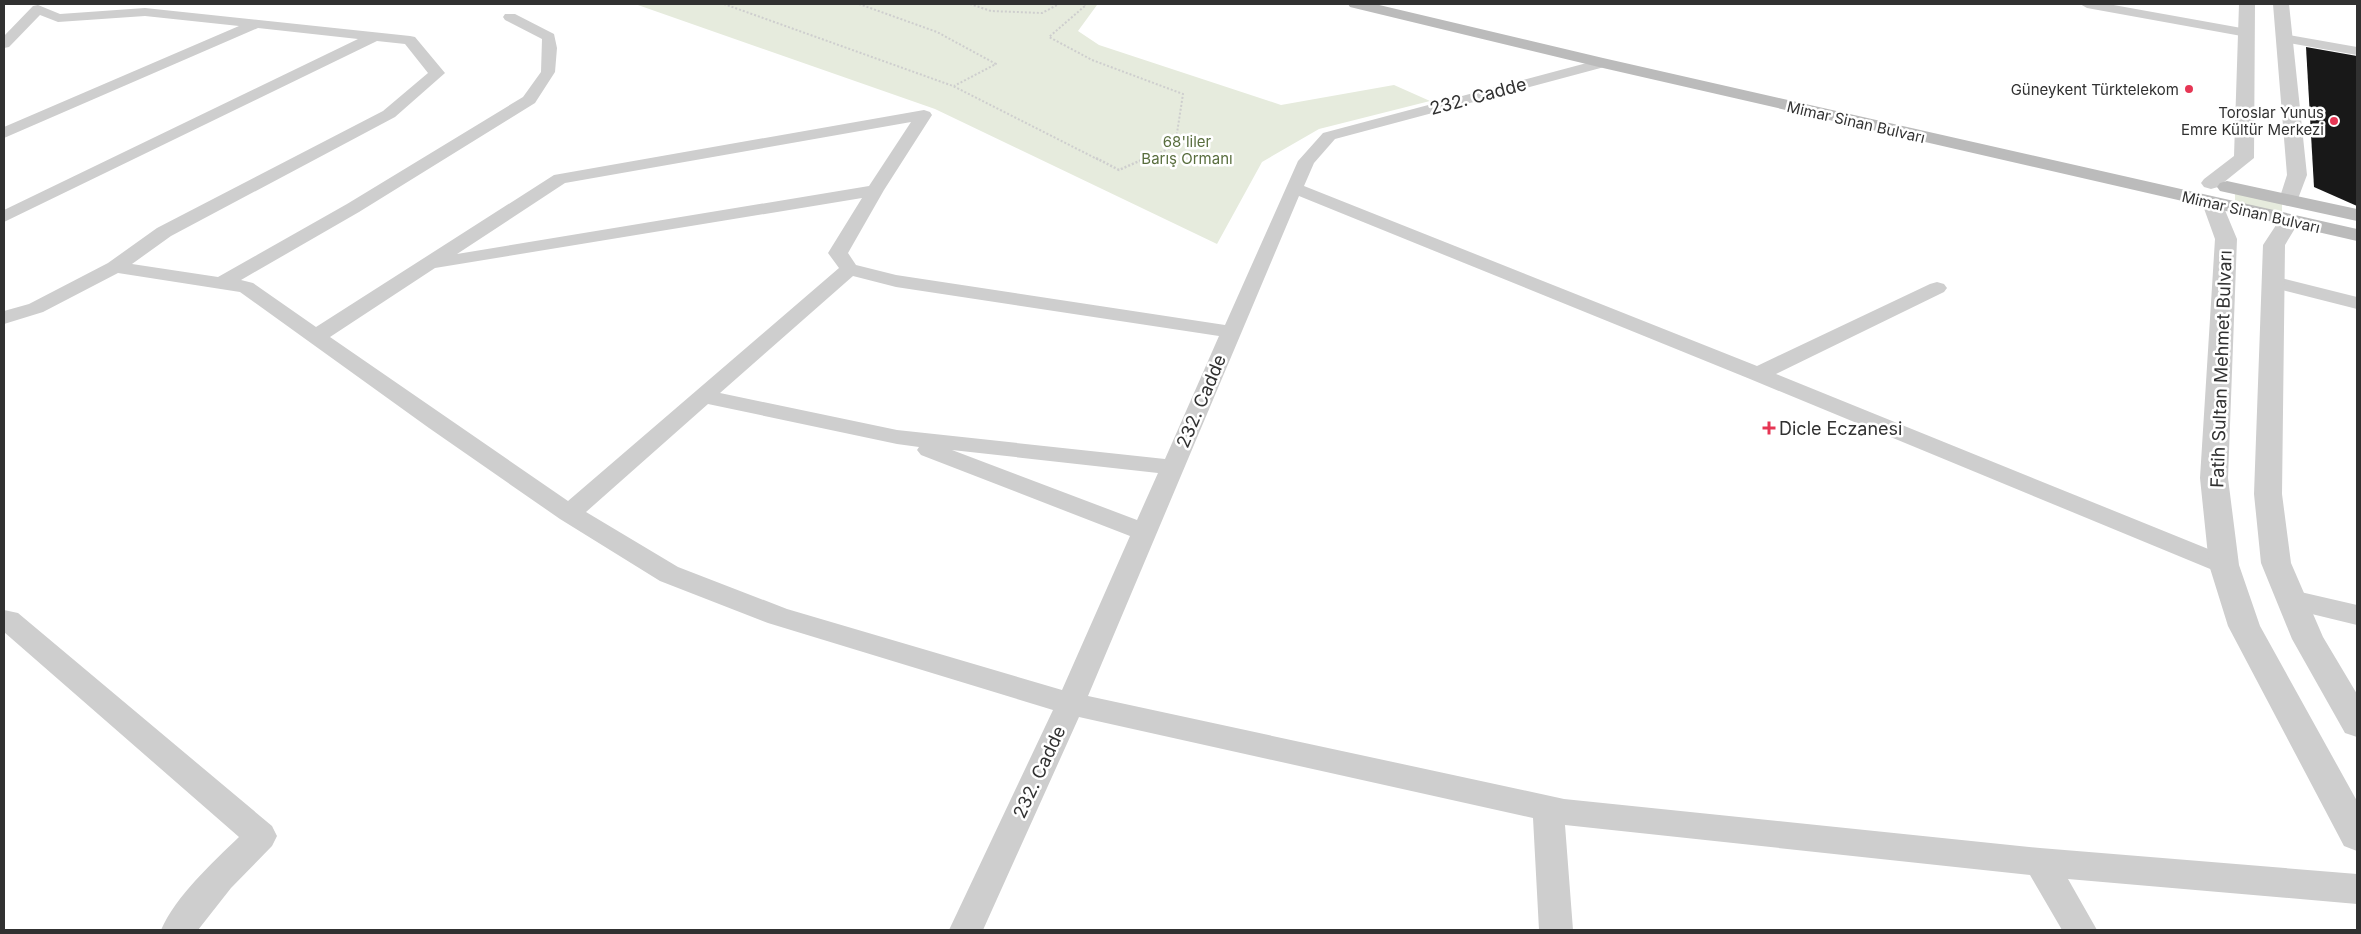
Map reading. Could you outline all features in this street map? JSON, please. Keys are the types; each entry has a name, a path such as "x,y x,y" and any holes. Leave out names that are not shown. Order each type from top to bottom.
{"main road":[{"name":"Mimar Sinan Bulvarı","path":"1356,4 1603,63 2205,188 2289,210 2357,236"},
{"name":"Mimar Sinan Bulvarı","path":"1408,4 2172,175"},
{"name":"Mimar Sinan Bulvarı","path":"2289,210 2357,214"}],"street":[{"path":"2087,4 2246,33"},
{"path":"2205,188 2244,158 2246,4"},
{"path":"2281,4 2297,175 2289,210 2274,245 2268,494 2276,563 2308,639 2357,723"},
{"path":"4,20 35,10 58,18 145,12 410,40 420,55 437,73 389,114 164,232 115,267 36,308 4,318"},
{"path":"4,44 35,10"},
{"path":"222,283 353,208 529,100 548,77 551,58 549,37 510,17"},
{"path":"4,133 256,24"},
{"path":"4,217 373,36"},
{"path":"2283,38 2357,51"},
{"name":"232. Cadde","path":"966,930 1070,704 1306,161 1329,136 1603,63"},
{"path":"317,336 560,179 924,114 875,190 838,253 849,269 896,281 1231,332"},
{"path":"1294,188 1758,374 2224,565"},
{"name":"Fatih Sultan Mehmet Bulvarı","path":"2205,188 2226,239 2214,478 2224,565 2244,626 2357,835"},
{"path":"428,264 875,190"},
{"path":"115,267 246,287 568,513 668,574 778,616 1070,704 1564,812 2040,862 2357,889"},
{"path":"568,513 849,269"},
{"path":"2273,282 2357,302"},
{"path":"1758,374 1937,288"},
{"path":"704,396 897,438 1172,467"},
{"path":"897,438 1144,532"},
{"path":"2292,600 2357,615"},
{"path":"4,620 8,620 261,836 219,878 178,930"},
{"path":"1548,809 1556,930"},
{"path":"2040,862 2080,930"}],"path":[{"path":"724,4 953,86 1119,170 1175,146 1183,94 1092,60 1048,37 1086,5 1084,4"},
{"path":"860,4 937,32 996,64 953,86"},
{"path":"970,4 991,11 1042,13 1059,4"}],"green space":[{"name":"68'liler Barış Ormanı","path":"635,4 1102,4 1097,5 1078,31 1099,45 1281,105 1394,85 1430,101 1319,129 1262,162 1217,244 935,109"},
{"path":"2235,192 2282,202 2282,214 2235,203"}],"building":[{"name":"Toroslar Yunus Emre Kültür Merkezi","path":"2306,47 2357,56 2357,206 2314,187"}],"place":[{"name":"Güneykent Türktelekom","path":"2189,89"},
{"name":"Toroslar Yunus Emre Kültür Merkezi","path":"2334,121"},
{"name":"Dicle Eczanesi","path":"1769,428"}]}
